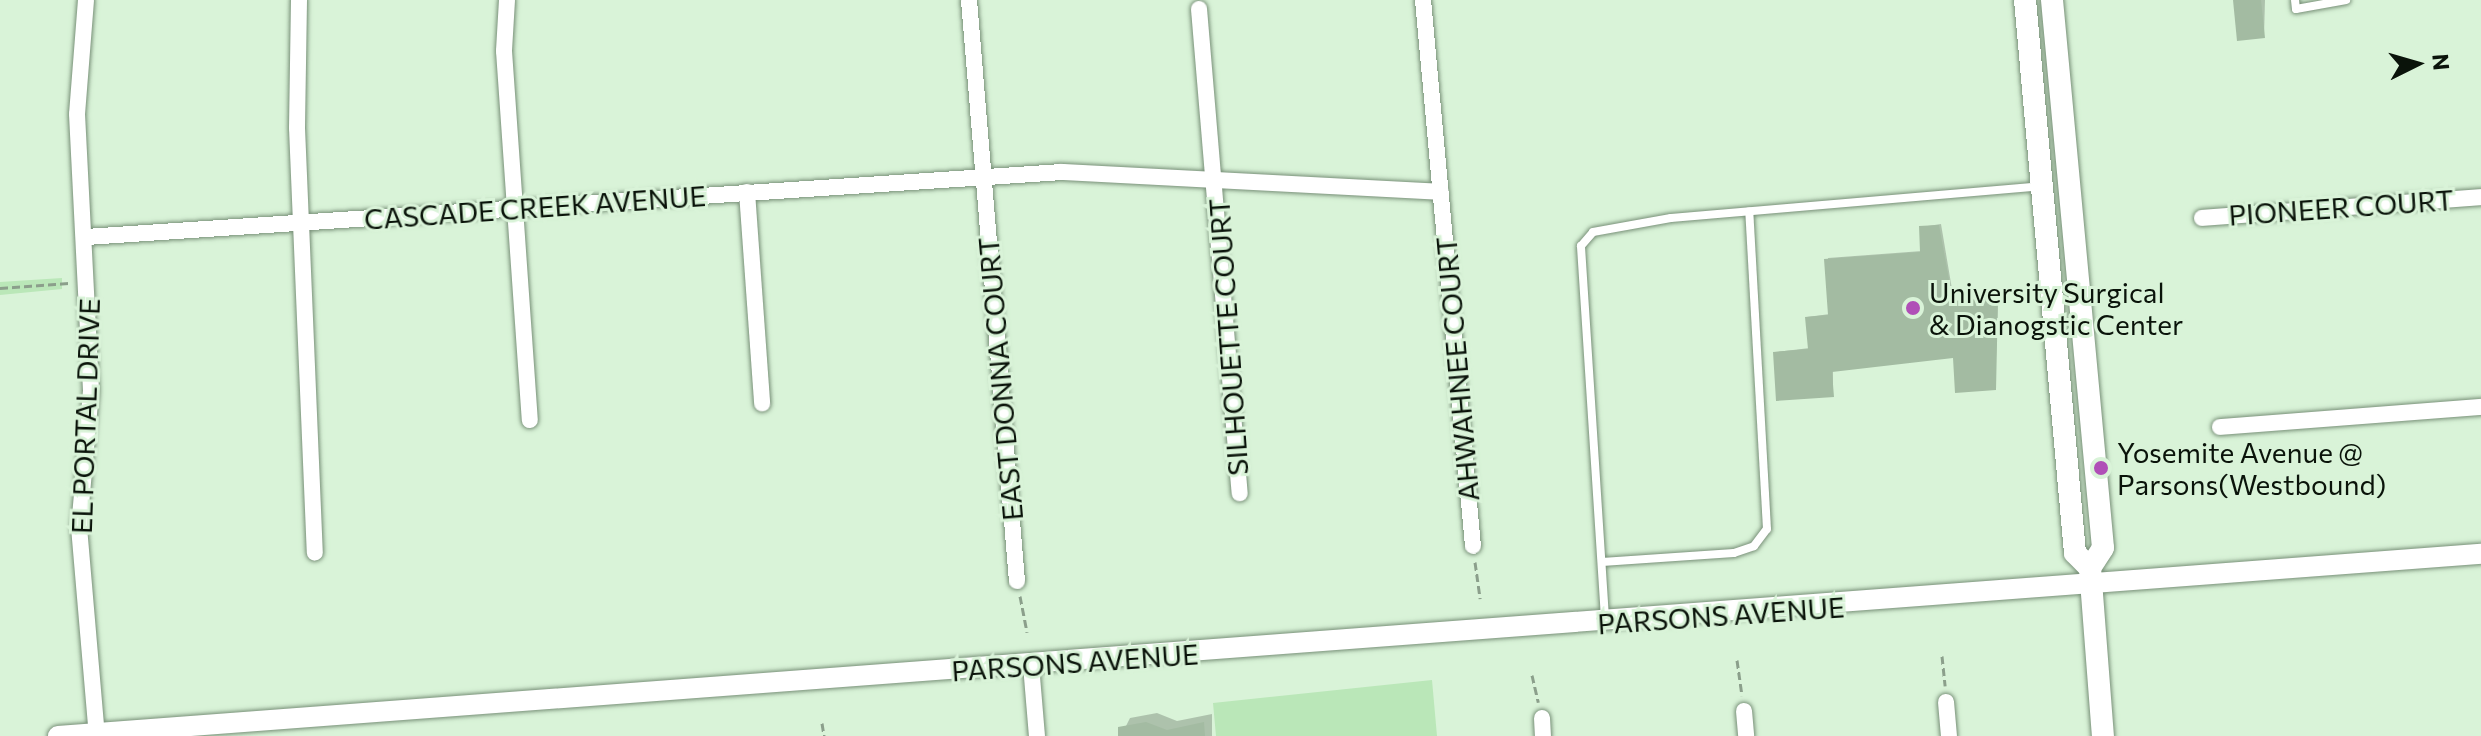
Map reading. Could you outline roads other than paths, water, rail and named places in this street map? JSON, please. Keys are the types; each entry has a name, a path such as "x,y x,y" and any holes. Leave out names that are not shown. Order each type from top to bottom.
{"main road":[{"path":"2025,0 2075,553 2091,577"},
{"path":"2052,0 2103,548 2091,577 2103,736"}],"street":[{"name":"EL PORTAL DRIVE","path":"86,0 77,114 86,237 91,391 79,527 97,735"},
{"path":"299,0 315,553"},
{"path":"507,0 515,207 530,420"},
{"name":"EAST DONNA COURT","path":"969,0 1017,581"},
{"name":"AHWAHNEE COURT","path":"1423,0 1473,546"},
{"name":"SILHOUETTE COURT","path":"1199,9 1216,180 1240,493"},
{"name":"CASCADE CREEK AVENUE","path":"86,237 1083,172 1440,192"},
{"path":"747,192 762,403"},
{"name":"PIONEER COURT","path":"2202,218 2481,197"},
{"path":"2220,427 2481,407"},
{"name":"PARSONS AVENUE","path":"58,736 1605,624 2091,577 2481,554"},
{"path":"1031,665 1037,736"},
{"path":"1946,702 1949,736"},
{"path":"1744,711 1746,736"},
{"path":"1542,718 1543,736"}],"lane":[{"path":"2295,0 2296,9 2346,0"},
{"path":"1605,624 1581,246 1593,232 1618,225 2042,186"},
{"path":"1602,562 1734,553 1754,546 1767,529 1749,212"}],"place":[{"name":"University Surgical & Dianogstic Center","path":"1913,308"},
{"name":"Yosemite Avenue @ Parsons(Westbound)","path":"2101,468"}]}
